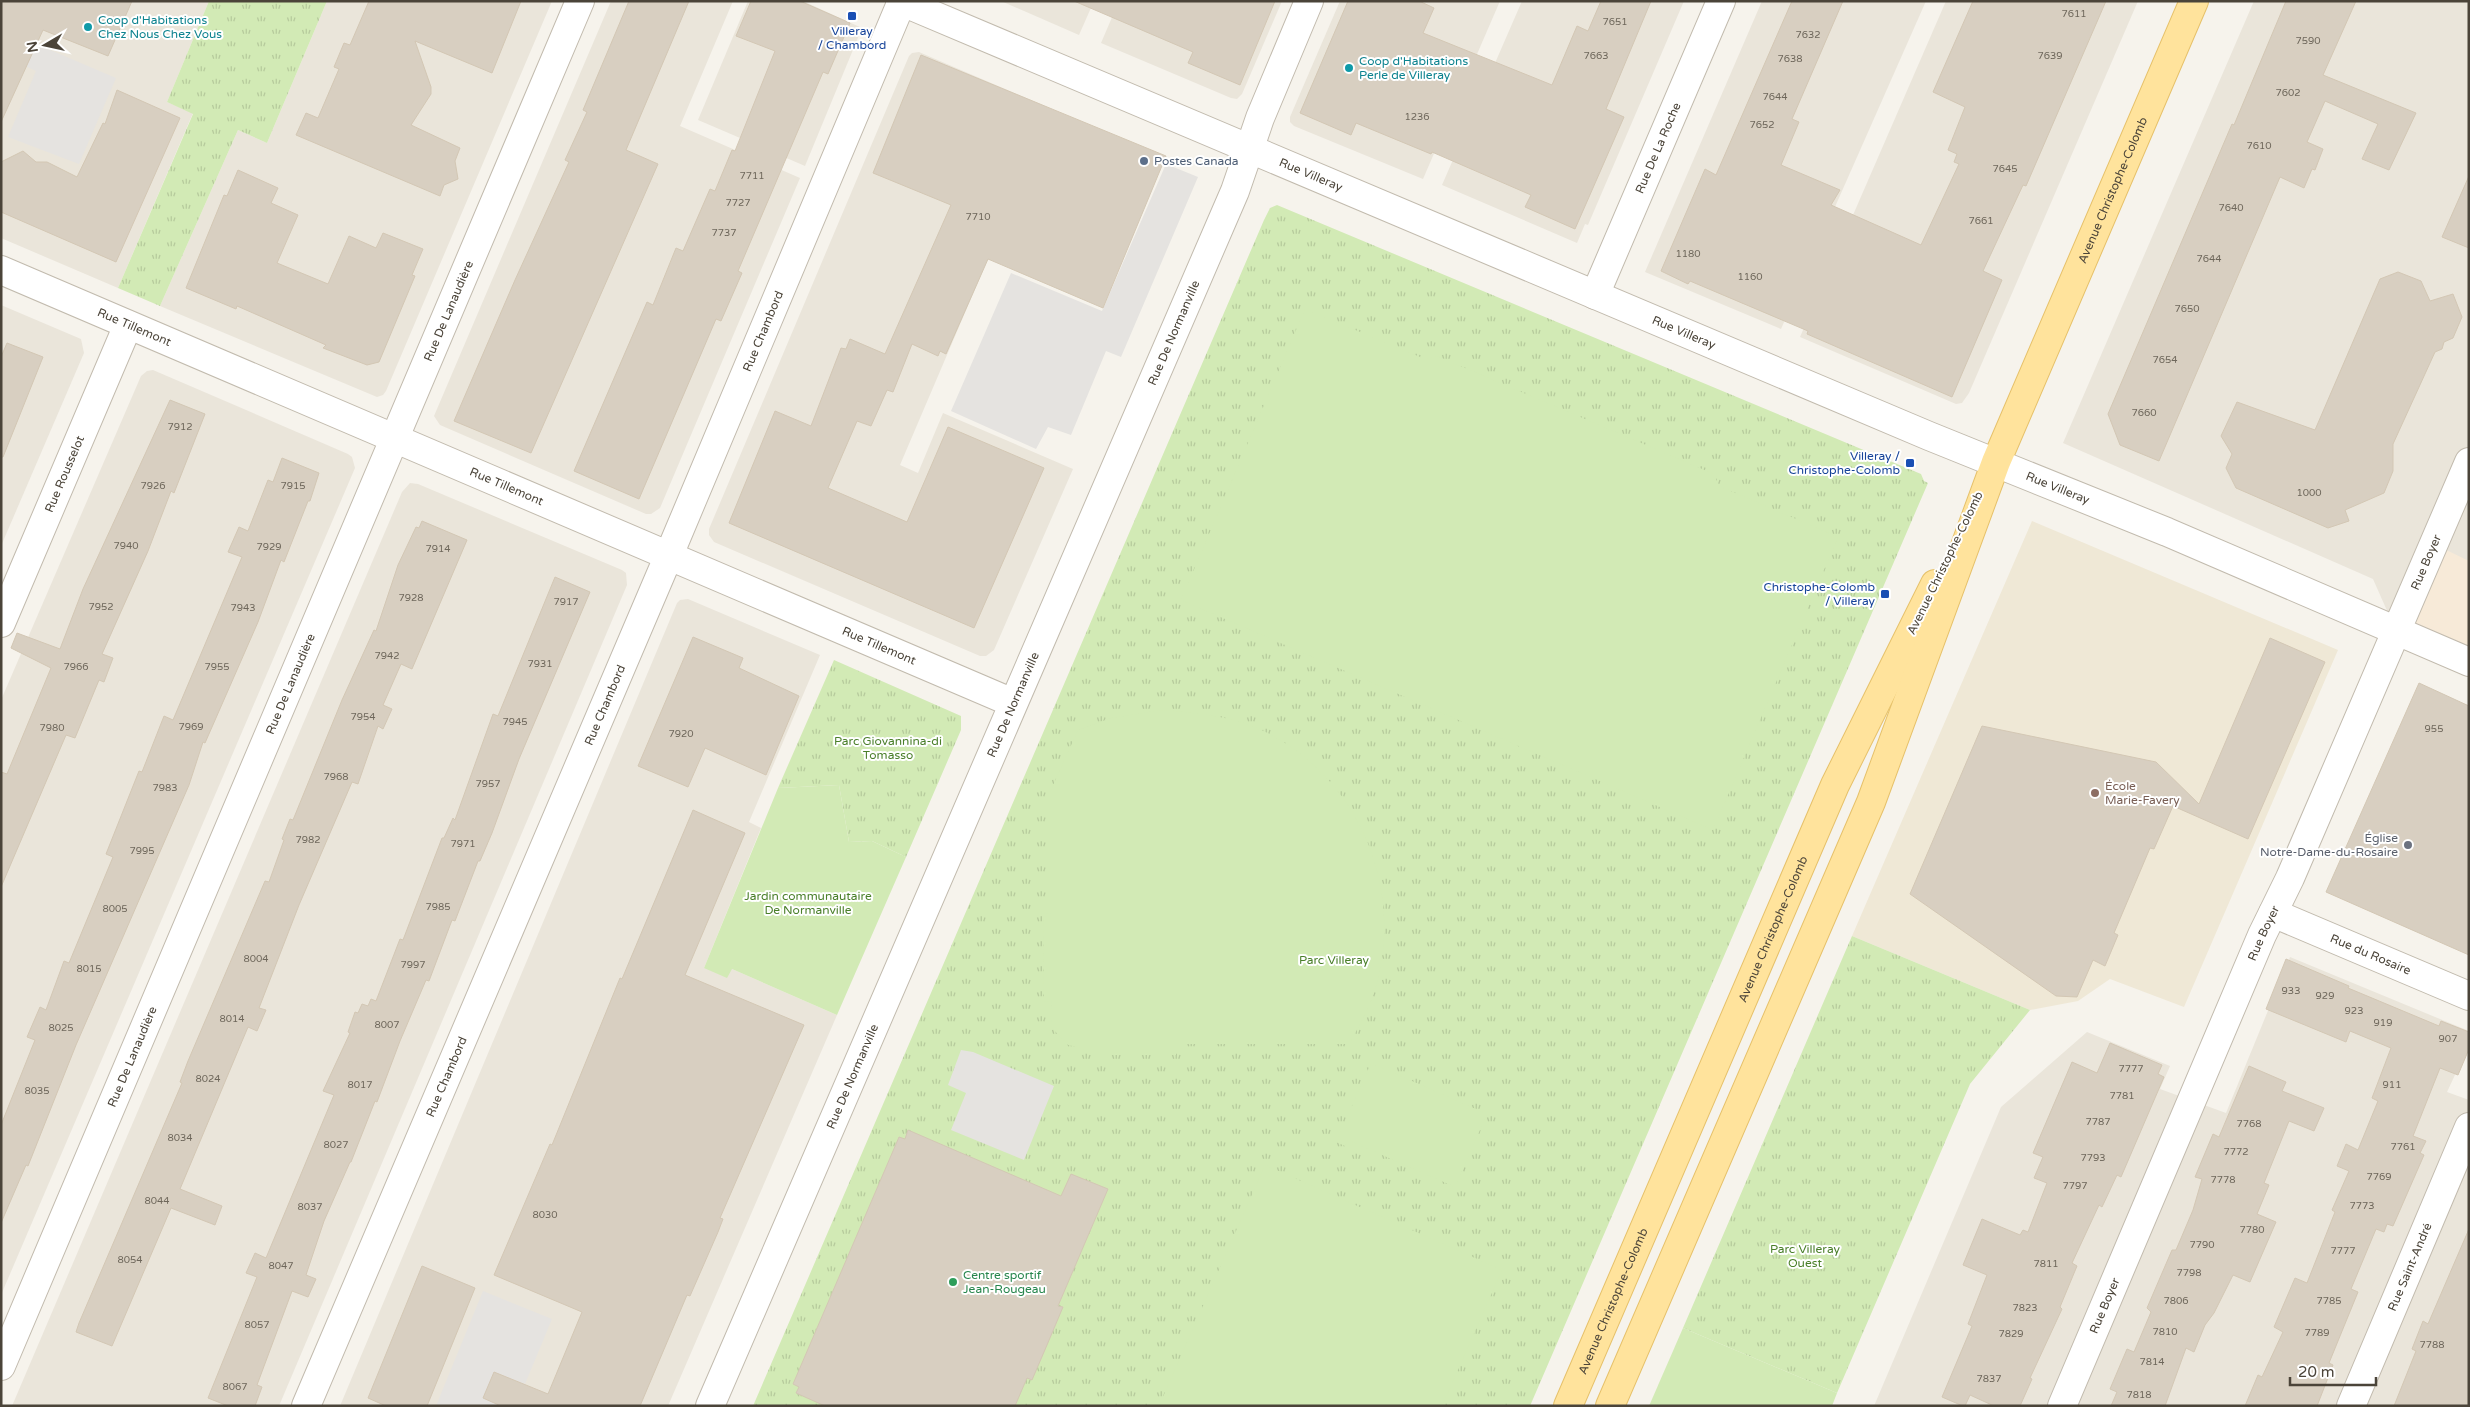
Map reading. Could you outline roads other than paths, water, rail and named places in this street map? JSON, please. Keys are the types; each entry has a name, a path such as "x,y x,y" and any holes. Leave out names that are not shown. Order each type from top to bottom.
{"main road":[{"name":"Avenue Christophe-Colomb","path":"1610,1406 1871,802 1996,462 2194,1"},
{"name":"Avenue Christophe-Colomb","path":"1568,1406 1835,785 1996,462"}],"street":[{"name":"Rue De Lanaudière","path":"1,1366 580,1"},
{"name":"Rue De Normanville","path":"710,1406 1231,200 1249,149 1310,1"},
{"name":"Rue De La Roche","path":"1595,295 1721,1"},
{"name":"Rue Villeray","path":"901,2 2469,662"},
{"name":"Rue Chambord","path":"306,1406 669,555 901,2"},
{"name":"Rue Tillemont","path":"1,270 1013,702"},
{"name":"Rue Rousselot","path":"1,623 128,325"},
{"name":"Rue Boyer","path":"2062,1406 2469,462"},
{"name":"Rue du Rosaire","path":"2273,913 2469,996"},
{"name":"Rue Saint-André","path":"2351,1406 2469,1127"}],"place":[{"name":"Villeray / Chambord","path":"852,16"},
{"name":"Coop d'Habitations Chez Nous Chez Vous","path":"88,27"},
{"name":"Coop d'Habitations Perle de Villeray","path":"1349,68"},
{"name":"Postes Canada","path":"1144,161"},
{"name":"Villeray / Christophe-Colomb","path":"1910,463"},
{"name":"Christophe-Colomb / Villeray","path":"1885,594"},
{"name":"École Marie-Favery","path":"2095,793"},
{"name":"Église Notre-Dame-du-Rosaire","path":"2408,845"},
{"name":"Centre sportif Jean-Rougeau","path":"953,1282"}],"park label":[{"name":"Parc Giovannina-di Tomasso","path":"888,748"},
{"name":"Jardin communautaire De Normanville","path":"808,903"},
{"name":"Parc Villeray","path":"1334,960"},
{"name":"Parc Villeray Ouest","path":"1805,1256"}]}
